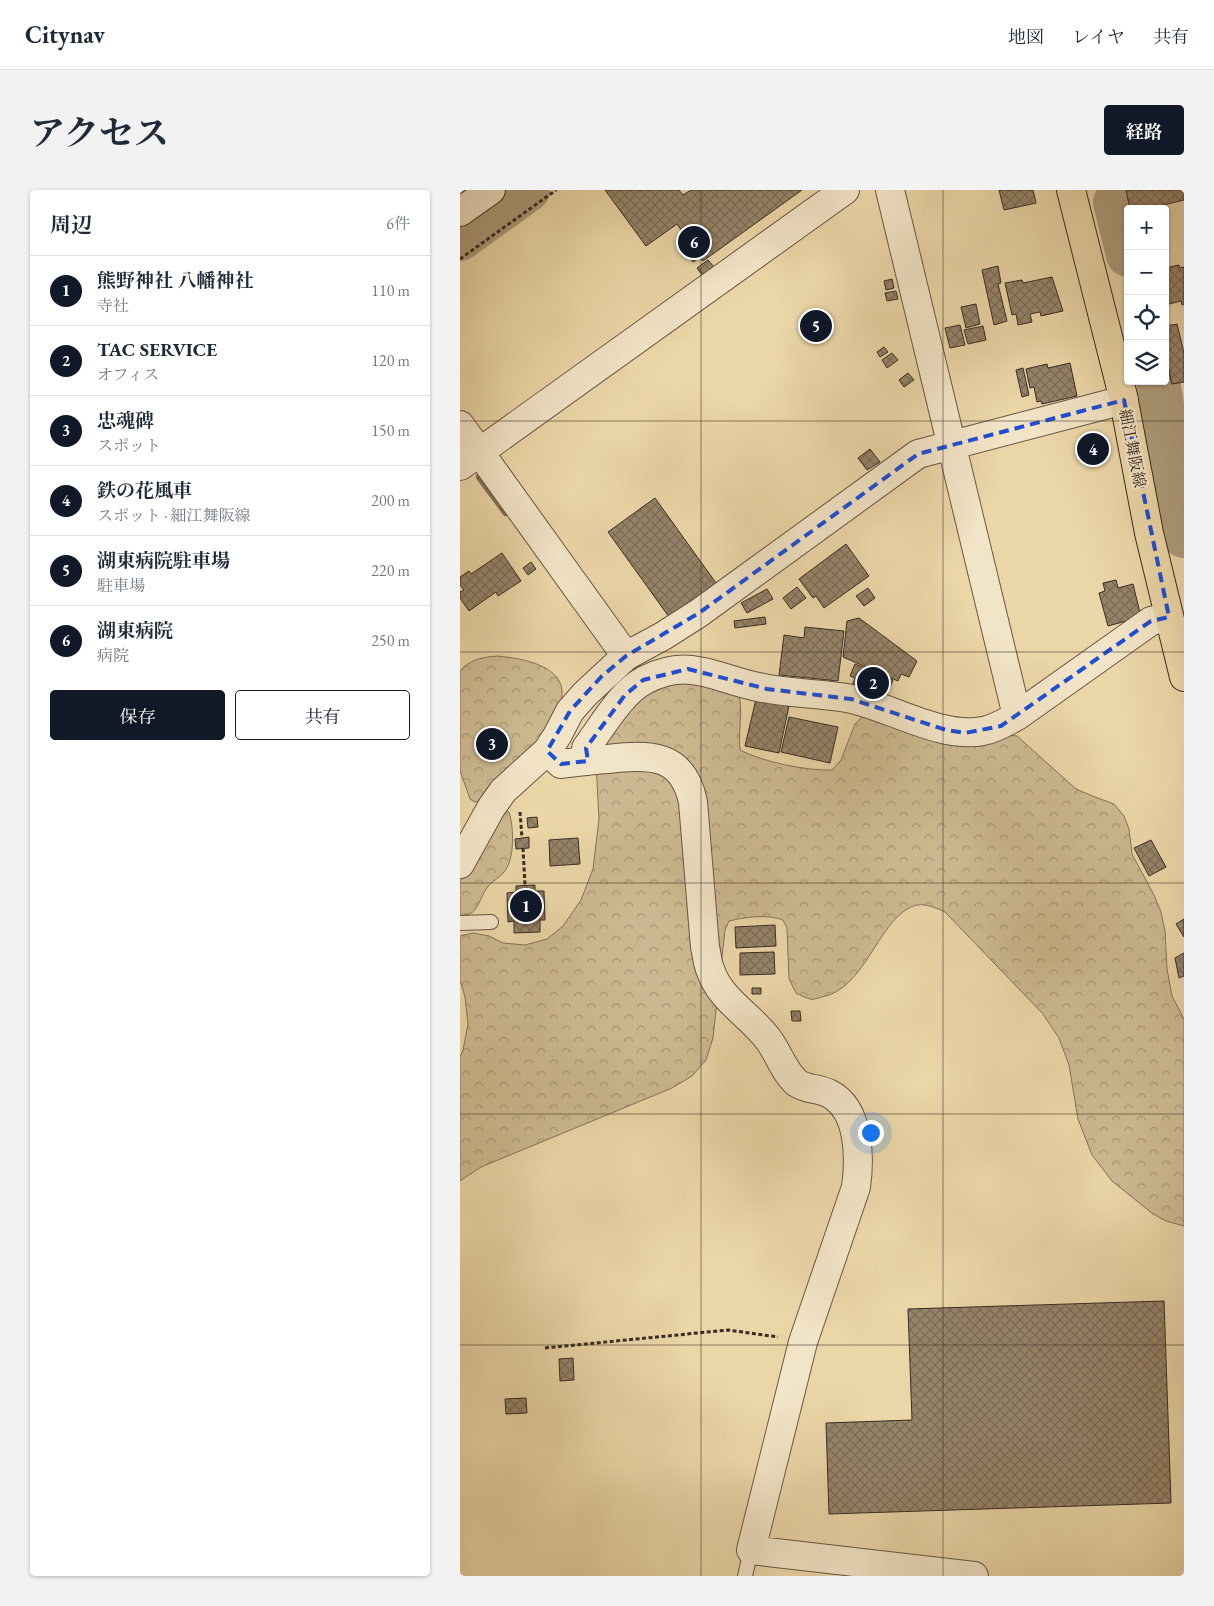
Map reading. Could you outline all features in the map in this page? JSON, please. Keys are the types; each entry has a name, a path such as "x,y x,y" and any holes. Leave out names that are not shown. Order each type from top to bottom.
{"main road":[{"name":"細江舞阪線","path":"1071,190 1124,400 1149,533 1175,622 1184,677"}],"street":[{"path":"460,212 490,190"},
{"path":"470,459 845,190"},
{"path":"890,190 1017,716"},
{"path":"460,864 502,791 546,751 557,736 570,711 601,677 626,656 663,636 699,613 918,454 1124,400"},
{"path":"460,425 470,459 626,656"},
{"path":"588,761 586,748 625,695 643,680 665,672 688,669 711,672 767,689 851,699 946,730 965,733 1001,726 1151,621 1175,622"},
{"path":"546,751 561,764 631,756 650,756 668,763 683,775 690,788 693,802 705,947 712,975 719,988 734,1005 767,1037 798,1083 806,1088 829,1094 840,1102 848,1113 855,1131 859,1168 856,1187 803,1342 751,1550 974,1576"}],"lane":[{"path":"460,923 490,922"},
{"path":"745,1576 751,1550"}],"path":[{"path":"460,259 556,190"},
{"path":"520,805 522,838"},
{"path":"523,848 525,885"},
{"path":"545,1348 728,1330 751,1332 803,1342"}],"highlighted area":[{"path":"1124,400 1169,617 1151,621 1001,726 965,733 946,730 851,699 767,689 688,669 643,680 625,695 586,748 588,761 561,764 547,751 570,711 601,677 626,656 699,613 918,454"}],"green space":[{"path":"498,656 537,664 557,678 562,696 555,716 540,739 481,801 475,802 470,799 460,771 460,671 477,659"},
{"path":"688,676 739,694 741,708 740,750 773,762 798,767 832,770 841,760 855,724 864,715 1017,736 1076,789 1114,804 1124,816 1129,829 1132,854 1161,912 1172,996 1184,1019 1184,1226 1166,1221 1153,1214 1112,1181 1092,1155 1078,1119 1069,1065 1059,1038 1043,1014 945,912 923,905 909,908 898,916 860,970 849,982 836,992 813,999 796,993 789,979 787,928 783,920 770,917 756,917 729,921 725,930 713,1038 706,1060 692,1076 672,1088 481,1167 460,1181 460,1057 468,1024 465,997 460,980 460,936 473,933 489,936 503,943 525,945 547,939 563,926 581,900 593,869 599,819 596,763 598,749 630,700"},
{"path":"504,811 509,812 513,835 512,852 508,866 487,888 474,911 470,914 460,915 460,881 469,870"}],"building":[{"path":"605,190 679,190 683,195 691,190 802,190 703,261 700,257 693,262 679,243 686,237 677,224 646,246"},
{"path":"999,190 1033,190 1036,203 1004,210"},
{"path":"1126,190 1184,190 1184,200 1163,205 1129,205"},
{"path":"708,260 714,267 702,275 697,268"},
{"path":"1179,265 1180,268 1184,267 1184,304 1182,305 1181,301 1169,304 1169,267"},
{"path":"998,266 1001,283 998,284 1007,321 994,325 982,270"},
{"path":"1052,277 1063,311 1041,316 1040,312 1030,314 1032,322 1018,325 1016,314 1012,315 1005,283 1022,280 1023,283"},
{"path":"892,279 894,288 886,290 884,281"},
{"path":"896,291 898,299 887,301 885,293"},
{"path":"976,304 980,324 966,328 961,307"},
{"path":"1177,324 1184,353 1184,382 1172,384 1169,371 1169,325"},
{"path":"960,325 965,345 950,348 945,328"},
{"path":"983,326 986,340 968,344 964,330"},
{"path":"884,347 888,352 880,357 877,352"},
{"path":"892,353 898,360 887,368 882,360"},
{"path":"1070,363 1077,396 1042,404 1041,401 1037,402 1034,387 1030,388 1026,369 1047,364 1048,368"},
{"path":"1023,368 1029,395 1022,397 1016,370"},
{"path":"908,373 914,380 904,387 899,380"},
{"path":"870,449 880,462 867,470 858,458"},
{"path":"655,498 716,583 669,617 608,532"},
{"path":"846,544 869,576 824,608 816,596 813,598 799,579"},
{"path":"502,553 521,581 498,596 496,592 469,611 460,598 460,592 464,590 460,585 460,577 469,571 471,574"},
{"path":"531,562 536,569 528,575 523,568"},
{"path":"1116,580 1118,588 1133,584 1141,617 1108,626 1099,593 1105,591 1103,583"},
{"path":"797,587 806,598 791,609 783,598"},
{"path":"868,588 875,598 864,606 856,596"},
{"path":"767,589 773,599 747,613 741,603"},
{"path":"765,617 766,624 735,628 734,621"},
{"path":"859,618 917,661 909,677 901,674 898,681 843,657 847,621"},
{"path":"805,627 844,631 838,681 779,675 784,635 804,638"},
{"path":"855,664 893,680 884,700 852,686 855,678 850,676"},
{"path":"756,699 789,706 779,753 745,746"},
{"path":"789,717 838,727 830,763 781,752"},
{"path":"537,817 538,827 528,828 527,818"},
{"path":"529,837 529,848 516,849 515,839"},
{"path":"578,838 580,864 550,866 549,840"},
{"path":"1151,840 1166,867 1149,876 1134,848"},
{"path":"535,885 535,891 544,891 545,920 540,920 540,932 514,933 514,921 508,922 507,893 516,892 516,886"},
{"path":"1184,919 1184,937 1176,924"},
{"path":"775,925 776,946 736,948 735,927"},
{"path":"774,952 775,974 740,975 740,953"},
{"path":"1184,953 1184,976 1179,978 1175,958"},
{"path":"752,988 761,988 761,994 752,994"},
{"path":"791,1011 800,1011 801,1021 792,1021"},
{"path":"1164,1301 1171,1503 829,1514 826,1423 912,1420 908,1309"},
{"path":"573,1358 574,1380 560,1381 559,1359"},
{"path":"526,1398 527,1413 506,1414 505,1399"}],"waterway":[{"path":"460,239 528,190"},
{"path":"1115,202 1127,250"},
{"path":"1159,385 1184,536"},
{"path":"480,477 506,512"}],"place":[{"name":"湖東病院","path":"694,242"},
{"name":"湖東病院駐車場","path":"816,326"},
{"name":"鉄の花風車","path":"1093,449"},
{"name":"TAC SERVICE","path":"873,683"},
{"name":"忠魂碑","path":"492,744"},
{"name":"熊野神社 八幡神社","path":"526,906"}]}
